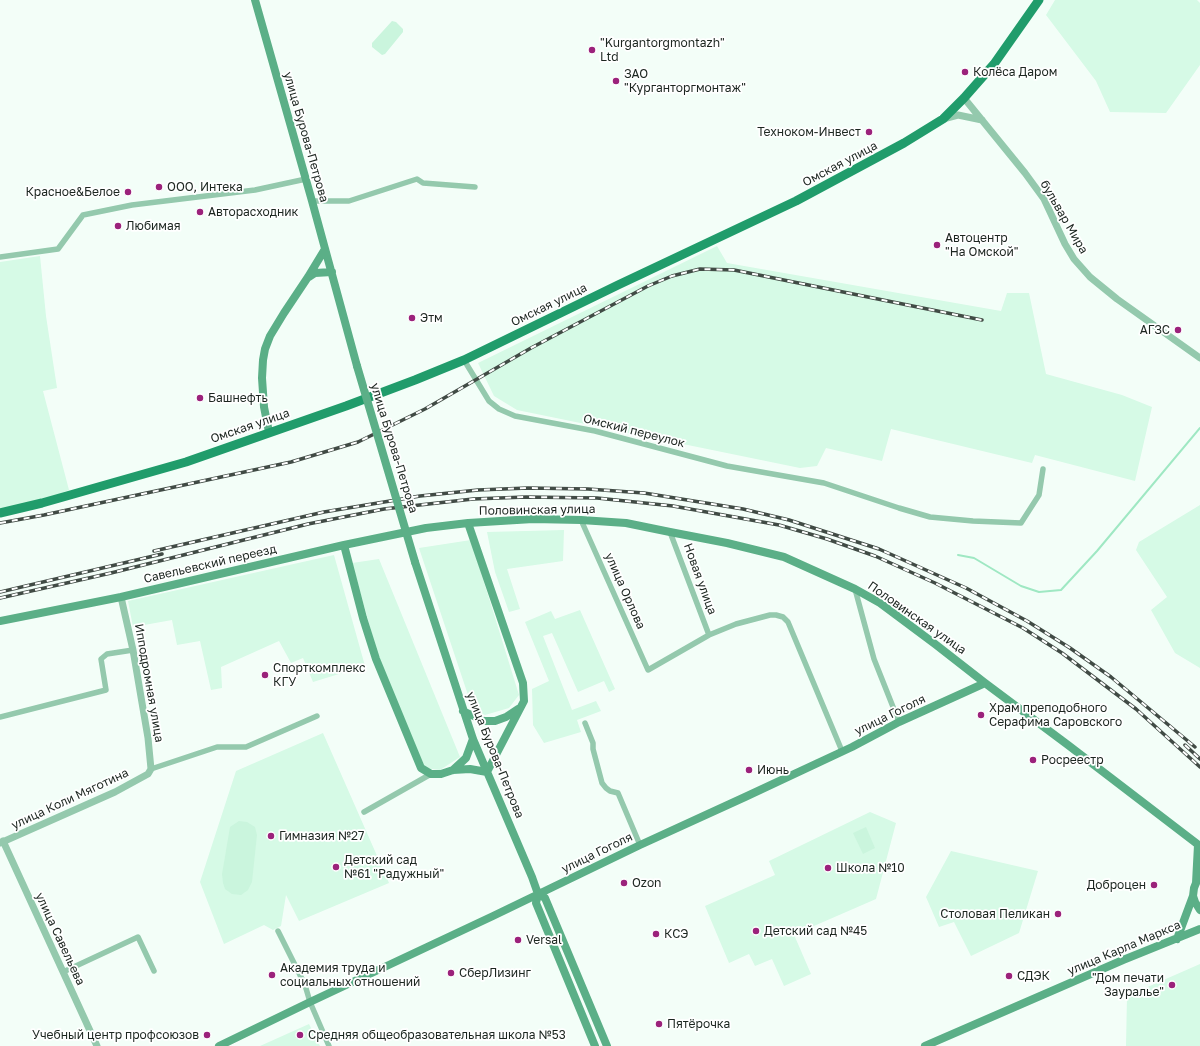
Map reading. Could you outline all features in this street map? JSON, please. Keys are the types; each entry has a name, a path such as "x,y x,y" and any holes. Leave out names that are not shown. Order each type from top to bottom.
{"main road":[{"name":"улица Бурова-Петрова","path":"256,0 357,366 415,562 463,711 473,739 529,870 538,894 536,903 595,1046"},
{"name":"Омская улица","path":"0,513 42,503 168,467 360,401 464,360 797,200 904,143 943,119 994,64 1039,0"},
{"path":"269,432 264,407 262,378 265,350 270,336 325,249"},
{"path":"308,277 315,273 332,272"},
{"name":"Половинская улица","path":"426,528 468,523 532,519 626,523 728,543 784,557 855,589 880,603 1068,744 1199,845"},
{"path":"344,545 363,618 376,659 421,768 431,774 441,774 453,770 470,769 487,772 524,701 523,683 468,523"},
{"name":"Савельевский переезд","path":"0,621 121,597 344,545 426,528"},
{"name":"улица Гоголя","path":"219,1046 640,845 842,751 899,722 985,683"},
{"path":"463,711 484,721 495,721 506,717 520,707"},
{"path":"453,770 466,758 473,739"},
{"path":"1177,939 1198,879 1199,845"},
{"name":"улица Бурова-Петрова","path":"538,894 545,898 607,1046"},
{"path":"1193,896 1200,910"},
{"name":"улица Карла Маркса","path":"925,1046 1123,960 1200,929"}],"street":[{"name":"бульвар Мира","path":"964,98 1025,173 1044,199 1068,249 1074,259 1090,277 1117,299 1200,358"},
{"path":"943,119 958,116 982,120"},
{"path":"0,257 58,249 83,215 114,208 254,190 306,179"},
{"path":"312,201 349,201 417,179 423,183 475,187"},
{"name":"Омский переулок","path":"464,360 489,401 499,409 515,416 595,431 727,466 824,483 930,517 1021,523 1039,495 1043,469"},
{"name":"улица Орлова","path":"581,520 648,670 709,635"},
{"name":"Новая улица","path":"670,532 709,635"},
{"path":"855,589 874,659 899,722"},
{"name":"Ипподромная улица","path":"121,597 133,650 148,738 149,772"},
{"path":"709,635 736,624 770,615 782,617 788,622 842,751"},
{"path":"0,717 106,690 101,659 107,654 133,650"},
{"name":"улица Коли Мяготина","path":"2,842 115,792 149,772 217,748 246,747 317,716"},
{"path":"585,723 593,743 593,749 602,783 610,791 618,793 640,845"},
{"path":"364,812 431,774"},
{"name":"улица Савельева","path":"2,842 97,1046"},
{"path":"278,931 305,985 310,1002 329,1046"},
{"path":"63,972 138,937 154,971"}],"shaded area":[{"path":"1055,0 1197,0 1200,3 1200,65 1166,113 1110,112 1096,81 1046,15"},
{"path":"392,21 396,22 403,29 403,32 385,54 382,55 372,47 372,43"},
{"path":"717,246 727,263 1001,311 1007,293 1029,293 1046,374 1122,395 1152,407 1135,481 1035,455 1032,463 891,429 882,461 826,448 817,466 800,468 517,410 494,396 478,363"},
{"path":"40,256 46,316 57,388 43,391 69,490 39,502 0,510 0,262"},
{"path":"1200,505 1200,668 1175,653 1151,610 1167,597 1136,550 1139,542"},
{"path":"564,530 563,561 507,569 520,609 509,612 495,572 487,532"},
{"path":"471,540 519,695 509,708 485,715 473,710 419,548"},
{"path":"334,555 365,666 313,682 303,658 291,663 279,641 221,667 222,688 211,690 200,641 177,645 172,620 133,627 128,601"},
{"path":"379,559 460,757 440,770 425,768 379,659 352,563"},
{"path":"580,610 615,689 609,692 604,681 578,692 552,633 543,636 572,710 596,701 601,711 577,720 581,732 544,743 533,725 532,689 549,681 525,622 551,611 555,619"},
{"name":"Гимназия №27","path":"323,733 389,883 299,921 286,895 281,926 273,930 264,925 224,944 200,882 236,771"},
{"path":"870,812 896,823 876,899 807,929 798,926 795,937 811,974 784,986 772,959 755,966 749,954 729,963 705,906 775,875 769,861"},
{"path":"239,821 247,822 255,827 257,835 252,882 248,890 241,895 232,894 225,889 222,874 230,827"},
{"path":"866,827 875,848 863,854 853,833"},
{"path":"951,851 1038,871 1019,933 971,956 954,922 939,927 926,897"},
{"path":"1200,964 1200,1046 1126,1046 1127,996"},
{"name":"Средняя общеобразовательная школа №53","path":"309,1024 320,1046 260,1046"}],"waterway":[{"path":"958,555 974,558 1021,586 1039,592 1061,590 1097,551 1200,428"}],"railway":[{"path":"0,523 291,462 358,442 425,409 531,348 648,286 672,276 700,269 734,270 982,320"},
{"path":"154,551 324,512 420,496 478,490 528,488 588,489 644,493 743,509 789,520 879,549 966,588 1027,621 1070,648 1111,677 1195,747"},
{"path":"0,598 111,573 308,524 384,509 473,499 526,497 597,498 673,506 779,525 827,539 875,556 935,583 1023,628 1062,653 1136,709 1200,767"},
{"path":"0,592 162,554"},
{"path":"1185,745 1200,759"}],"place":[{"name":"\"Kurgantorgmontazh\" Ltd","path":"592,50"},
{"name":"Колёса Даром","path":"965,72"},
{"name":"ЗАО \"Курганторгмонтаж\"","path":"616,81"},
{"name":"Техноком-Инвест","path":"869,132"},
{"name":"ООО, Интека","path":"159,187"},
{"name":"Красное&Белое","path":"128,192"},
{"name":"Авторасходник","path":"200,212"},
{"name":"Любимая","path":"118,226"},
{"name":"Автоцентр \"На Омской\"","path":"937,245"},
{"name":"Этм","path":"412,318"},
{"name":"АГЗС","path":"1178,330"},
{"name":"Башнефть","path":"200,398"},
{"name":"Спорткомплекс КГУ","path":"265,675"},
{"name":"Храм преподобного Серафима Саровского","path":"981,715"},
{"name":"Росреестр","path":"1033,760"},
{"name":"Июнь","path":"749,770"},
{"name":"Гимназия №27","path":"271,836"},
{"name":"Детский сад №61 \"Радужный\"","path":"336,867"},
{"name":"Школа №10","path":"828,868"},
{"name":"Ozon","path":"624,883"},
{"name":"Доброцен","path":"1154,885"},
{"name":"Столовая Пеликан","path":"1058,914"},
{"name":"Детский сад №45","path":"756,931"},
{"name":"КСЭ","path":"656,934"},
{"name":"Versal","path":"518,940"},
{"name":"СберЛизинг","path":"451,973"},
{"name":"Академия труда и социальных отношений","path":"272,975"},
{"name":"СДЭК","path":"1009,976"},
{"name":"\"Дом печати Зауралье\"","path":"1172,985"},
{"name":"Пятёрочка","path":"659,1024"},
{"name":"Учебный центр профсоюзов","path":"207,1035"},
{"name":"Средняя общеобразовательная школа №53","path":"300,1035"}]}
